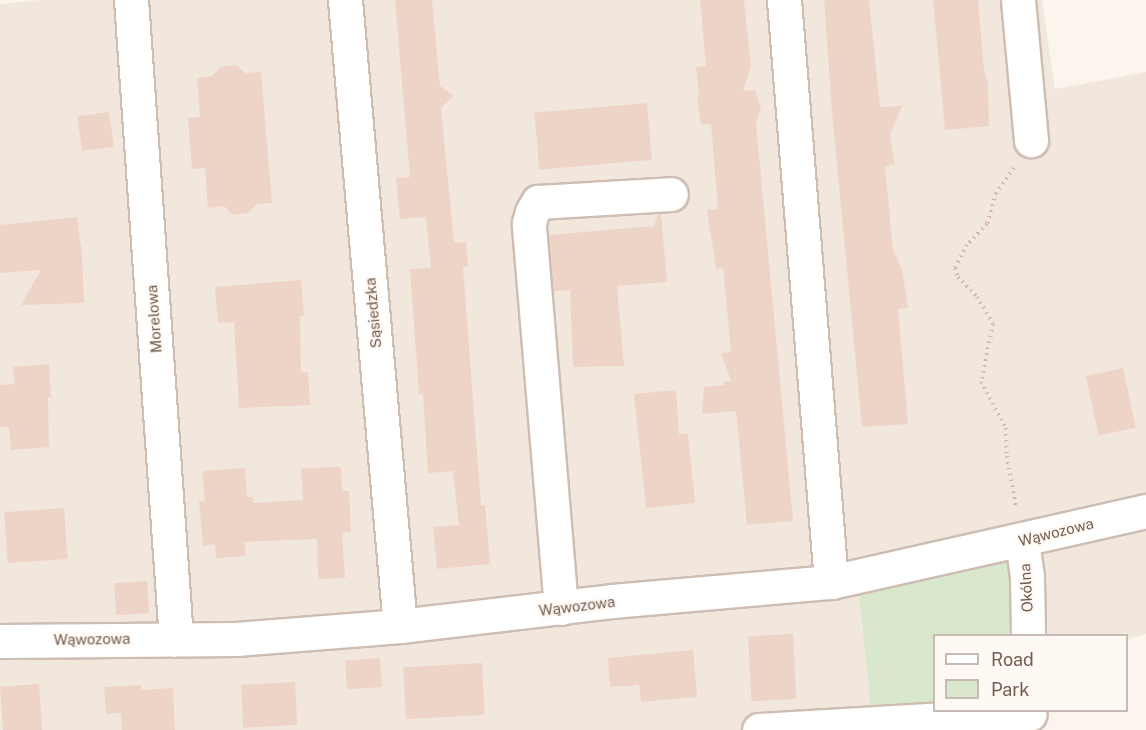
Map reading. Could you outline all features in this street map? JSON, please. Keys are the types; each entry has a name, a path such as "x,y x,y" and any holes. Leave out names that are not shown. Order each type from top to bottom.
{"street":[{"name":"Morelowa","path":"131,0 176,639"},
{"name":"Sąsiedzka","path":"345,0 400,626"},
{"path":"784,0 831,582"},
{"path":"1018,0 1031,140"},
{"path":"561,608 529,223 531,212 538,202 671,194"},
{"name":"Wąwozowa","path":"0,640 236,639 400,626 831,582 1022,541 1146,511"},
{"name":"Okólna","path":"1022,541 1028,576 1028,634"},
{"path":"759,730 1030,718"}],"path":[{"path":"1022,541 1007,456 1006,428 981,382 993,324 977,297 958,277 955,268 967,245 987,224 999,188 1027,153 1031,140"}],"shaded area":[{"path":"41,0 1042,0 1055,89 1146,72 1146,634 1128,639 1128,634 1035,634 1012,559 859,596 872,721 1015,730 0,730 0,4"}],"green space":[{"path":"1012,559 1013,634 933,634 933,710 872,721 859,595"}],"building":[{"path":"395,0 432,0 440,86 454,96 441,108 454,243 466,242 468,267 463,267 481,506 485,505 490,564 437,569 433,527 459,525 453,471 428,473 423,394 419,394 410,269 431,268 426,217 400,219 396,178 410,177"},
{"path":"700,0 744,0 751,66 743,91 755,90 761,109 756,123 793,521 747,525 736,411 702,414 704,387 725,385 724,381 731,381 721,353 731,352 723,268 716,269 707,210 718,209 711,124 701,125 697,99 699,93 696,67 706,66"},
{"path":"824,0 869,0 880,107 902,106 890,135 895,165 885,166 893,250 902,270 908,308 898,309 908,424 862,427 832,112"},
{"path":"933,0 978,0 984,70 988,83 989,126 945,130"},
{"path":"237,65 245,73 261,72 272,203 257,204 248,213 233,215 224,206 208,208 205,168 192,169 188,118 200,117 197,78 212,76 221,67"},
{"path":"647,103 652,160 539,170 534,113"},
{"path":"109,112 114,147 82,151 77,116"},
{"path":"661,213 667,282 617,286 624,366 573,367 570,290 553,291 549,235 654,226 658,214"},
{"path":"77,217 82,255 84,303 21,305 41,270 0,273 0,225"},
{"path":"301,280 304,316 300,316 301,372 308,372 310,405 239,408 234,322 218,323 215,287"},
{"path":"49,364 51,397 48,397 49,447 11,450 9,427 0,427 0,385 15,384 13,367"},
{"path":"1123,368 1136,428 1099,436 1086,376"},
{"path":"676,390 679,434 688,434 695,503 646,508 634,394"},
{"path":"341,467 342,491 349,491 351,532 342,533 345,578 318,579 317,539 244,542 246,556 216,558 215,544 203,546 199,501 205,501 202,471 245,468 247,497 253,497 253,503 303,500 301,468"},
{"path":"64,508 68,559 8,563 4,512"},
{"path":"147,581 149,613 116,615 114,583"},
{"path":"793,634 796,699 751,701 748,636"},
{"path":"693,650 697,697 641,702 639,685 610,687 608,658"},
{"path":"380,658 382,687 347,689 345,660"},
{"path":"482,663 485,715 406,719 403,667"},
{"path":"295,682 297,725 243,728 241,685"},
{"path":"39,684 42,730 3,730 0,687"},
{"path":"141,685 141,690 173,688 175,730 122,730 121,713 106,714 104,687"}]}
